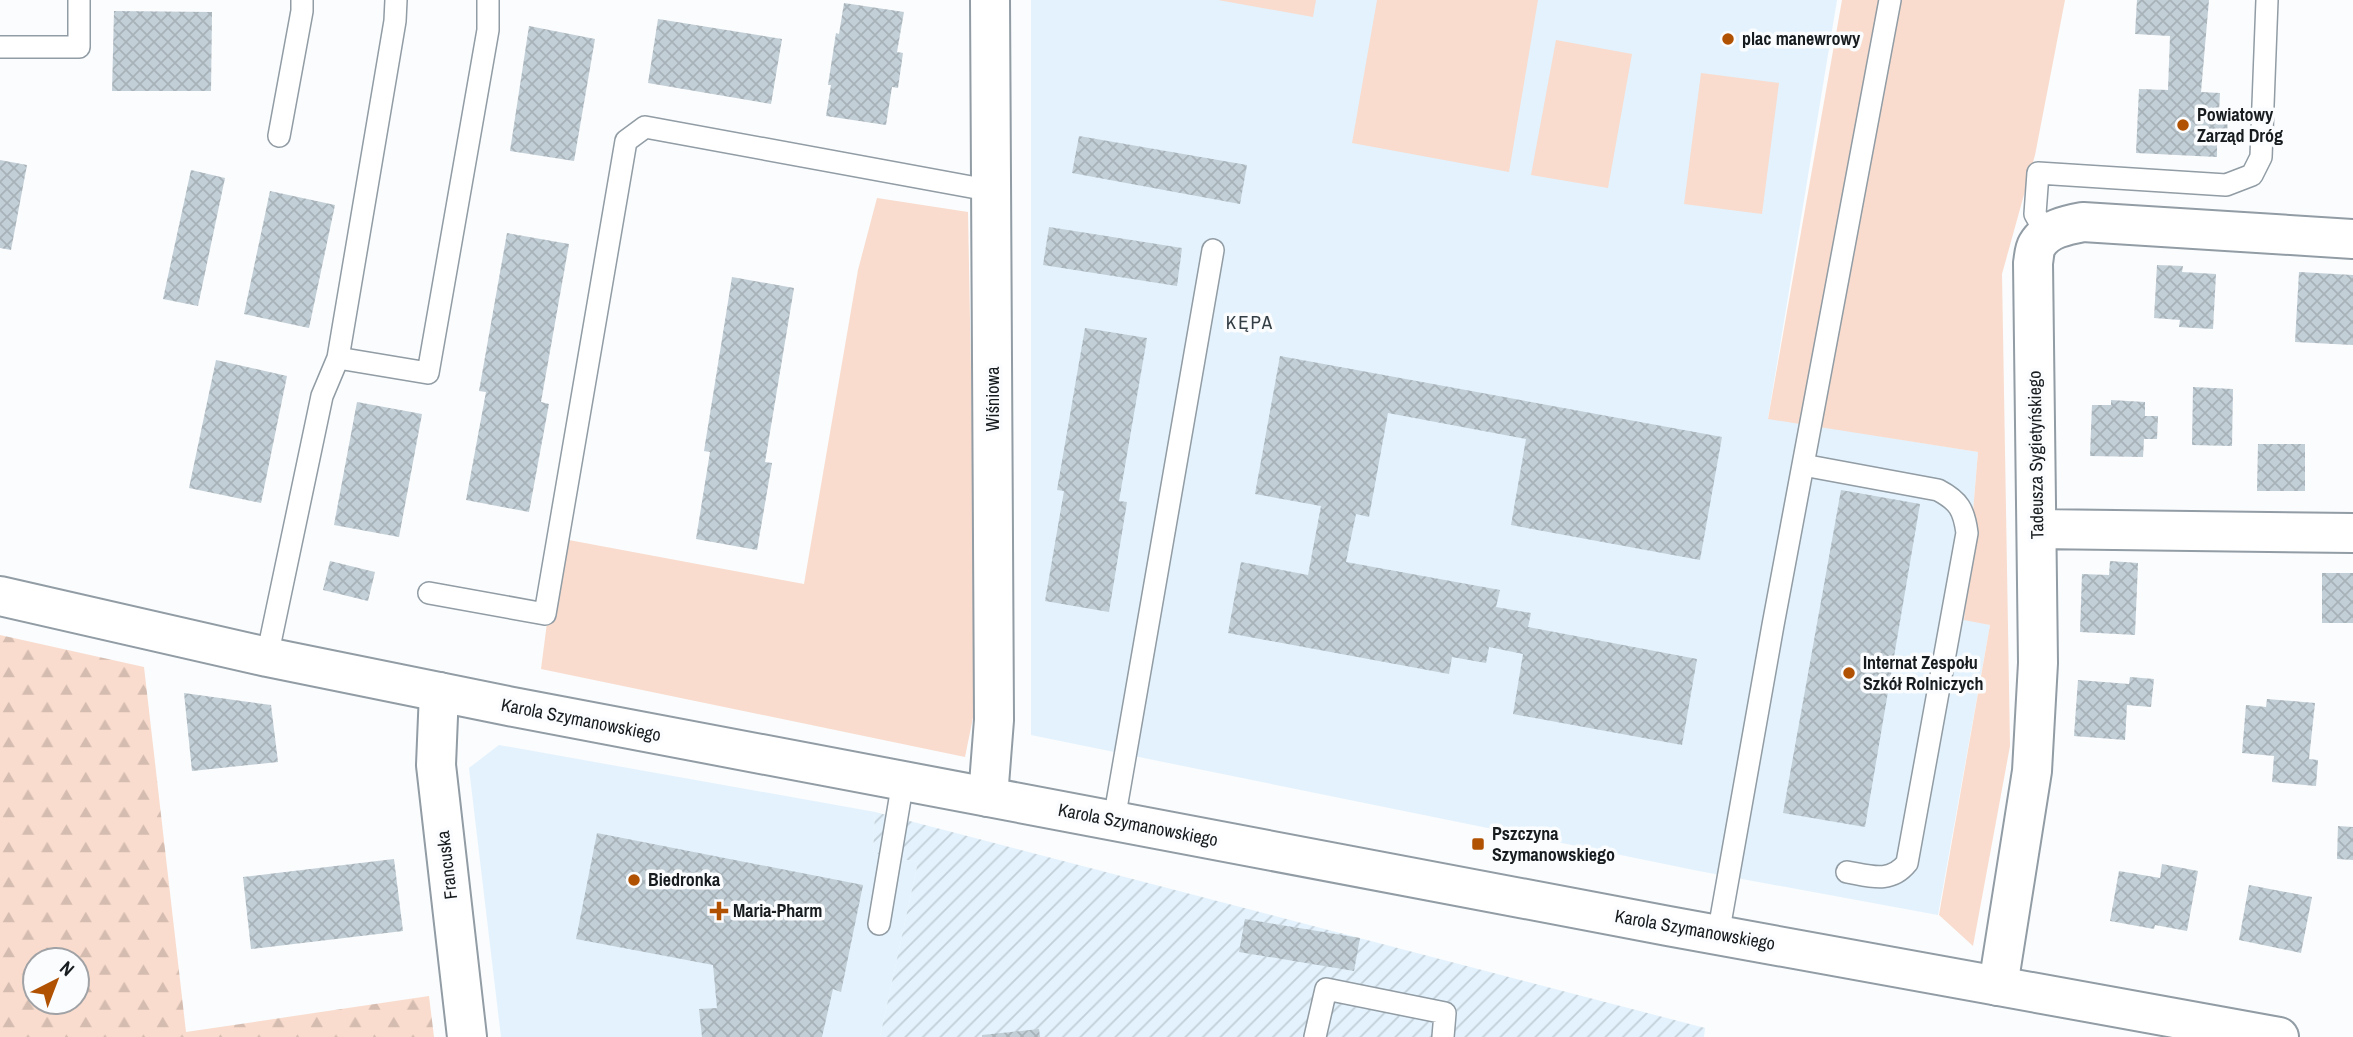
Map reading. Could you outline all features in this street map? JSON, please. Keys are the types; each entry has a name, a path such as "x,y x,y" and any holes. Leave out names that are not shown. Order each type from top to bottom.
{"street":[{"name":"Wiśniowa","path":"988,797 994,720 990,0"},
{"path":"2047,234 2062,225 2083,222 2353,239"},
{"name":"Tadeusza Sygietyńskiego","path":"1998,986 2032,771 2038,663 2032,263 2037,245 2047,234"},
{"path":"2037,529 2353,533"},
{"name":"Karola Szymanowskiego","path":"0,596 267,657 439,692 1718,935 2279,1037"},
{"name":"Francuska","path":"439,692 436,765 467,1037"}],"lane":[{"path":"0,47 79,47 79,0"},
{"path":"279,136 302,0"},
{"path":"267,657 322,397 338,358 395,21 396,0"},
{"path":"338,358 428,373 488,30 488,0"},
{"path":"1718,935 1890,0"},
{"path":"2047,234 2035,214 2038,173 2226,185 2252,175 2261,157 2267,0"},
{"path":"429,593 545,614 626,141 645,127 993,191"},
{"path":"1114,820 1213,250"},
{"path":"1803,465 1938,490 1954,498 1965,517 1967,533 1907,863 1899,872 1883,877 1847,872"},
{"path":"879,924 903,781"},
{"path":"1314,1037 1326,989 1445,1013 1443,1037"}],"shaded area":[{"path":"1031,0 1837,0 1768,418 1978,452 1964,619 1990,625 1938,915 1699,871 1031,735"},
{"path":"499,745 875,812 873,853 918,862 880,1037 501,1037 469,768"},
{"path":"875,812 1705,1028 1704,1037 880,1037 918,862 873,853"}],"green space":[{"path":"1218,0 1316,0 1313,17"},
{"path":"1377,0 1538,0 1509,172 1352,143"},
{"path":"1842,0 2065,0 2035,155 2002,274 2010,746 1973,946 1939,915 1990,625 1964,620 1978,452 1768,419"},
{"path":"1556,40 1632,54 1608,188 1531,175"},
{"path":"1701,73 1779,83 1762,214 1684,204"},
{"path":"877,198 968,212 977,698 965,757 541,669 558,538 804,584 858,270"},
{"path":"0,635 144,667 186,1032 429,996 434,1037 0,1037"}],"building":[{"path":"2137,0 2209,0 2201,92 2220,93 2219,112 2228,112 2227,138 2217,138 2217,157 2136,153 2139,89 2168,90 2170,36 2135,34"},
{"path":"844,3 904,12 897,52 903,53 898,88 892,87 886,125 826,116 836,33 839,34"},
{"path":"114,11 212,12 211,91 112,91"},
{"path":"658,19 782,39 771,104 648,83"},
{"path":"529,26 595,39 574,161 510,151"},
{"path":"1079,136 1247,165 1240,204 1072,173"},
{"path":"0,160 27,165 11,250 0,248"},
{"path":"191,170 225,178 198,306 163,299"},
{"path":"270,191 335,205 309,328 244,314"},
{"path":"1049,227 1182,248 1177,286 1043,265"},
{"path":"507,233 569,244 541,402 549,404 529,512 466,500 486,392 479,391"},
{"path":"2157,265 2183,266 2182,272 2216,274 2213,329 2179,327 2180,320 2154,318"},
{"path":"2299,272 2353,275 2353,345 2295,342"},
{"path":"732,277 794,288 765,462 772,463 757,550 696,539 710,452 704,451"},
{"path":"1085,328 1147,338 1119,501 1127,502 1109,612 1045,601 1064,491 1057,490"},
{"path":"1280,356 1722,437 1700,560 1511,525 1526,439 1388,413 1369,517 1356,514 1346,562 1500,590 1496,607 1531,613 1528,627 1697,659 1682,745 1513,714 1523,654 1489,647 1486,663 1452,657 1449,674 1228,633 1241,562 1308,575 1321,506 1255,494"},
{"path":"216,360 287,376 261,503 189,488"},
{"path":"2193,387 2233,389 2232,446 2192,445"},
{"path":"2111,400 2145,402 2145,416 2158,416 2157,439 2144,439 2143,457 2090,456 2092,405 2111,405"},
{"path":"357,402 422,414 399,537 334,525"},
{"path":"2258,444 2305,444 2305,491 2257,491"},
{"name":"Internat Zespołu Szkół Rolniczych","path":"1841,490 1920,504 1865,827 1783,813"},
{"path":"330,561 375,572 368,601 323,590"},
{"path":"2110,561 2138,563 2135,635 2080,632 2082,574 2109,575"},
{"path":"2322,573 2353,573 2353,623 2322,623"},
{"path":"2130,677 2154,679 2151,707 2127,705 2125,740 2074,736 2078,680 2129,684"},
{"path":"184,693 271,705 278,762 192,771"},
{"path":"2267,699 2315,703 2309,759 2318,760 2316,786 2272,782 2274,756 2242,753 2246,705 2266,707"},
{"path":"2338,826 2353,827 2353,860 2337,859"},
{"path":"597,833 863,885 841,992 833,989 822,1037 702,1037 699,1009 717,1008 713,965 576,939"},
{"path":"394,859 403,931 251,949 243,877"},
{"path":"2162,864 2198,871 2187,931 2155,925 2154,929 2110,921 2119,871 2160,878"},
{"path":"2249,885 2312,897 2301,953 2239,940"},
{"path":"1245,919 1360,938 1354,971 1239,952"},
{"path":"1039,1029 1040,1037 982,1037 982,1035"}],"place":[{"name":"plac manewrowy","path":"1728,39"},
{"name":"Powiatowy Zarząd Dróg","path":"2183,125"},
{"name":"Internat Zespołu Szkół Rolniczych","path":"1849,673"},
{"name":"Pszczyna Szymanowskiego","path":"1478,844"},
{"name":"Biedronka","path":"634,880"},
{"name":"Maria-Pharm","path":"719,911"}],"district":[{"name":"KĘPA","path":"1250,322"}]}
